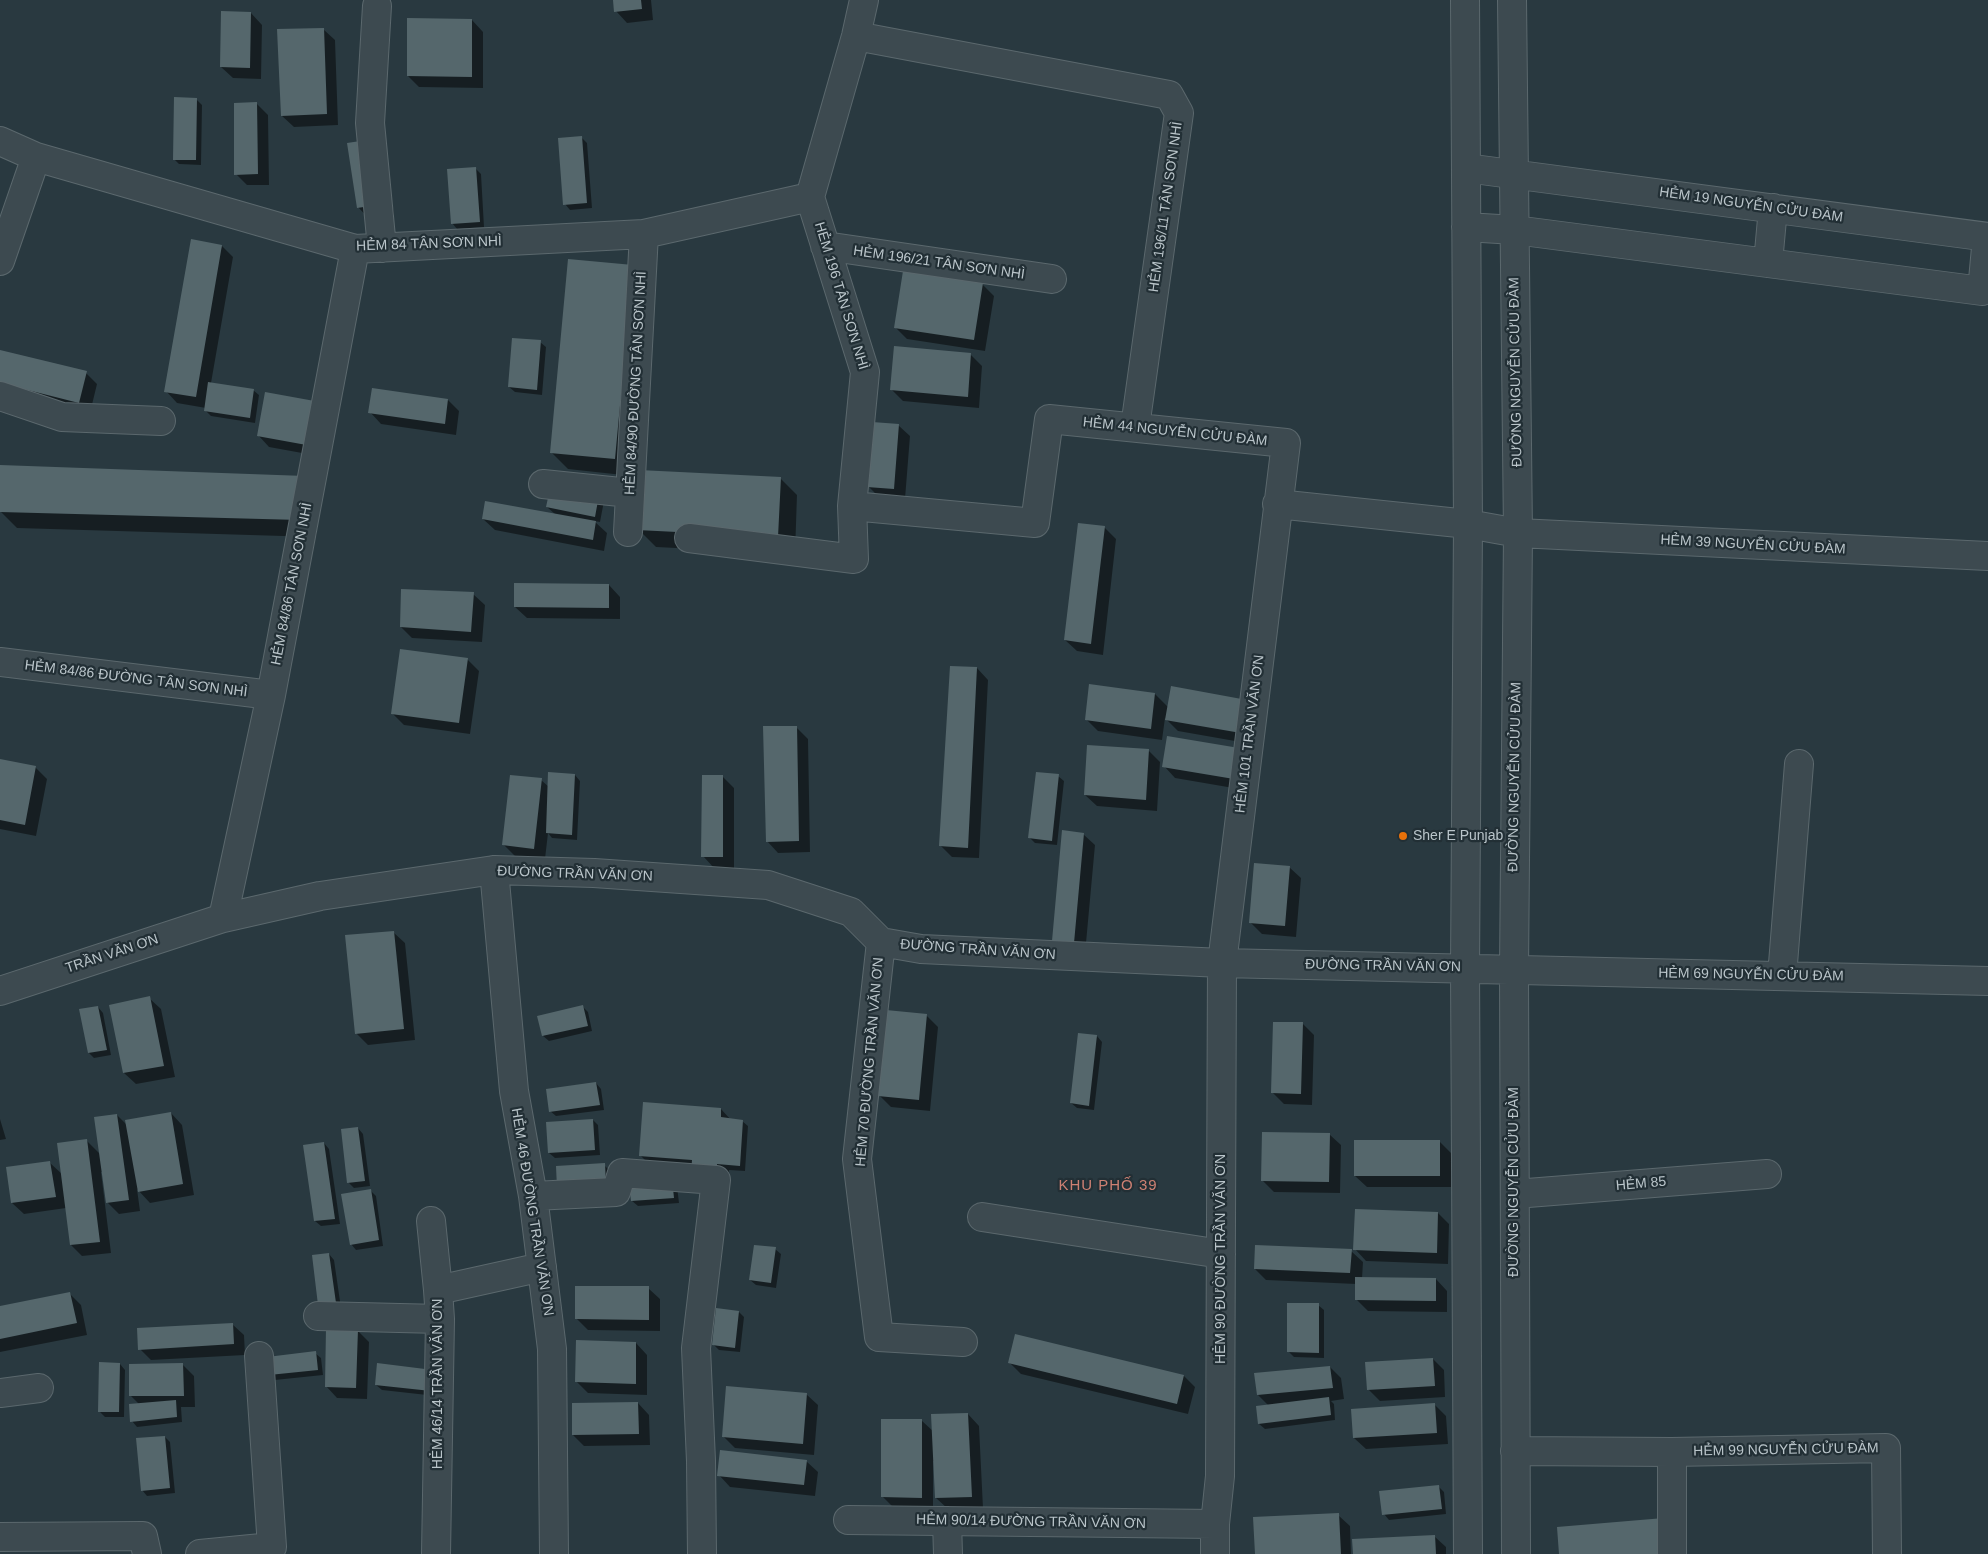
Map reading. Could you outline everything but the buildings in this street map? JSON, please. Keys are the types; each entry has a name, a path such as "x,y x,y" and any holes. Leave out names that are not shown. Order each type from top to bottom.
{"street":[{"path":"810,197 856,36 864,0"},
{"path":"1465,0 1468,524 1465,968 1468,1554"},
{"name":"ĐƯỜNG NGUYỄN CỬU ĐÀM","path":"1512,0 1518,534 1514,969 1516,1554"},
{"path":"377,6 370,123 382,248"},
{"name":"HẺM 196/11 TÂN SƠN NHÌ","path":"856,36 1169,95 1178,113 1135,428"},
{"name":"HẺM 84 TÂN SƠN NHÌ","path":"0,141 36,157 355,249 644,234 810,197"},
{"path":"0,261 36,157"},
{"name":"HẺM 19 NGUYỄN CỬU ĐÀM","path":"1466,168 1987,237"},
{"name":"HẺM 196 TÂN SƠN NHÌ","path":"689,538 854,560 852,506 865,372 810,197"},
{"path":"1768,263 1773,208"},
{"path":"1466,227 1515,230 1982,291 1987,237"},
{"name":"HẺM 84/90 ĐƯỜNG TÂN SƠN NHÌ","path":"628,532 644,234"},
{"name":"HẺM 196/21 TÂN SƠN NHÌ","path":"825,246 1052,279"},
{"name":"HẺM 84/86 TÂN SƠN NHÌ","path":"223,918 271,695 355,249"},
{"path":"0,396 62,417 161,421"},
{"name":"HẺM 44 NGUYỄN CỬU ĐÀM","path":"852,506 1035,523 1049,419 1286,443 1277,504"},
{"path":"543,484 630,493"},
{"path":"1277,504 1468,524 1518,534"},
{"name":"HẺM 101 TRẦN VĂN ƠN","path":"1222,963 1277,504"},
{"name":"HẺM 39 NGUYỄN CỬU ĐÀM","path":"1518,534 1988,556"},
{"name":"HẺM 84/86 ĐƯỜNG TÂN SƠN NHÌ","path":"0,662 271,695"},
{"path":"1782,976 1799,764"},
{"name":"ĐƯỜNG TRẦN VĂN ƠN","path":"223,918 320,896 494,870 594,873 768,885 850,912 881,942 921,949 1222,963 1514,969"},
{"name":"HẺM 46 ĐƯỜNG TRẦN VĂN ƠN","path":"494,870 514,1092 533,1196 552,1349 554,1554"},
{"name":"TRẦN VĂN ƠN","path":"0,991 223,918"},
{"name":"HẺM 70 ĐƯỜNG TRẦN VĂN ƠN","path":"881,942 858,1159 879,1337 963,1342"},
{"name":"HẺM 90 ĐƯỜNG TRẦN VĂN ƠN","path":"1215,1554 1215,1524 1220,1476 1222,963"},
{"name":"HẺM 69 NGUYỄN CỬU ĐÀM","path":"1514,969 1988,981"},
{"path":"533,1196 616,1192 622,1173 716,1180 696,1348 701,1461 702,1554"},
{"name":"HẺM 85","path":"1514,1194 1767,1174"},
{"path":"982,1217 1221,1254"},
{"path":"431,1221 438,1290"},
{"name":"HẺM 46/14 TRẦN VĂN ƠN","path":"436,1554 440,1319 438,1290 542,1267"},
{"path":"318,1316 440,1319"},
{"path":"200,1554 272,1547 258,1356"},
{"path":"0,1393 39,1388"},
{"name":"HẺM 99 NGUYỄN CỬU ĐÀM","path":"1515,1451 1672,1452 1886,1448 1887,1554"},
{"path":"1672,1452 1672,1554"},
{"name":"HẺM 90/14 ĐƯỜNG TRẦN VĂN ƠN","path":"848,1520 1215,1524"},
{"path":"947,1521 948,1554"},
{"path":"0,1537 143,1536 148,1554"}],"place":[{"name":"Sher E Punjab","path":"1403,836"}],"district":[{"name":"KHU PHỐ 39","path":"1108,1186"}]}
